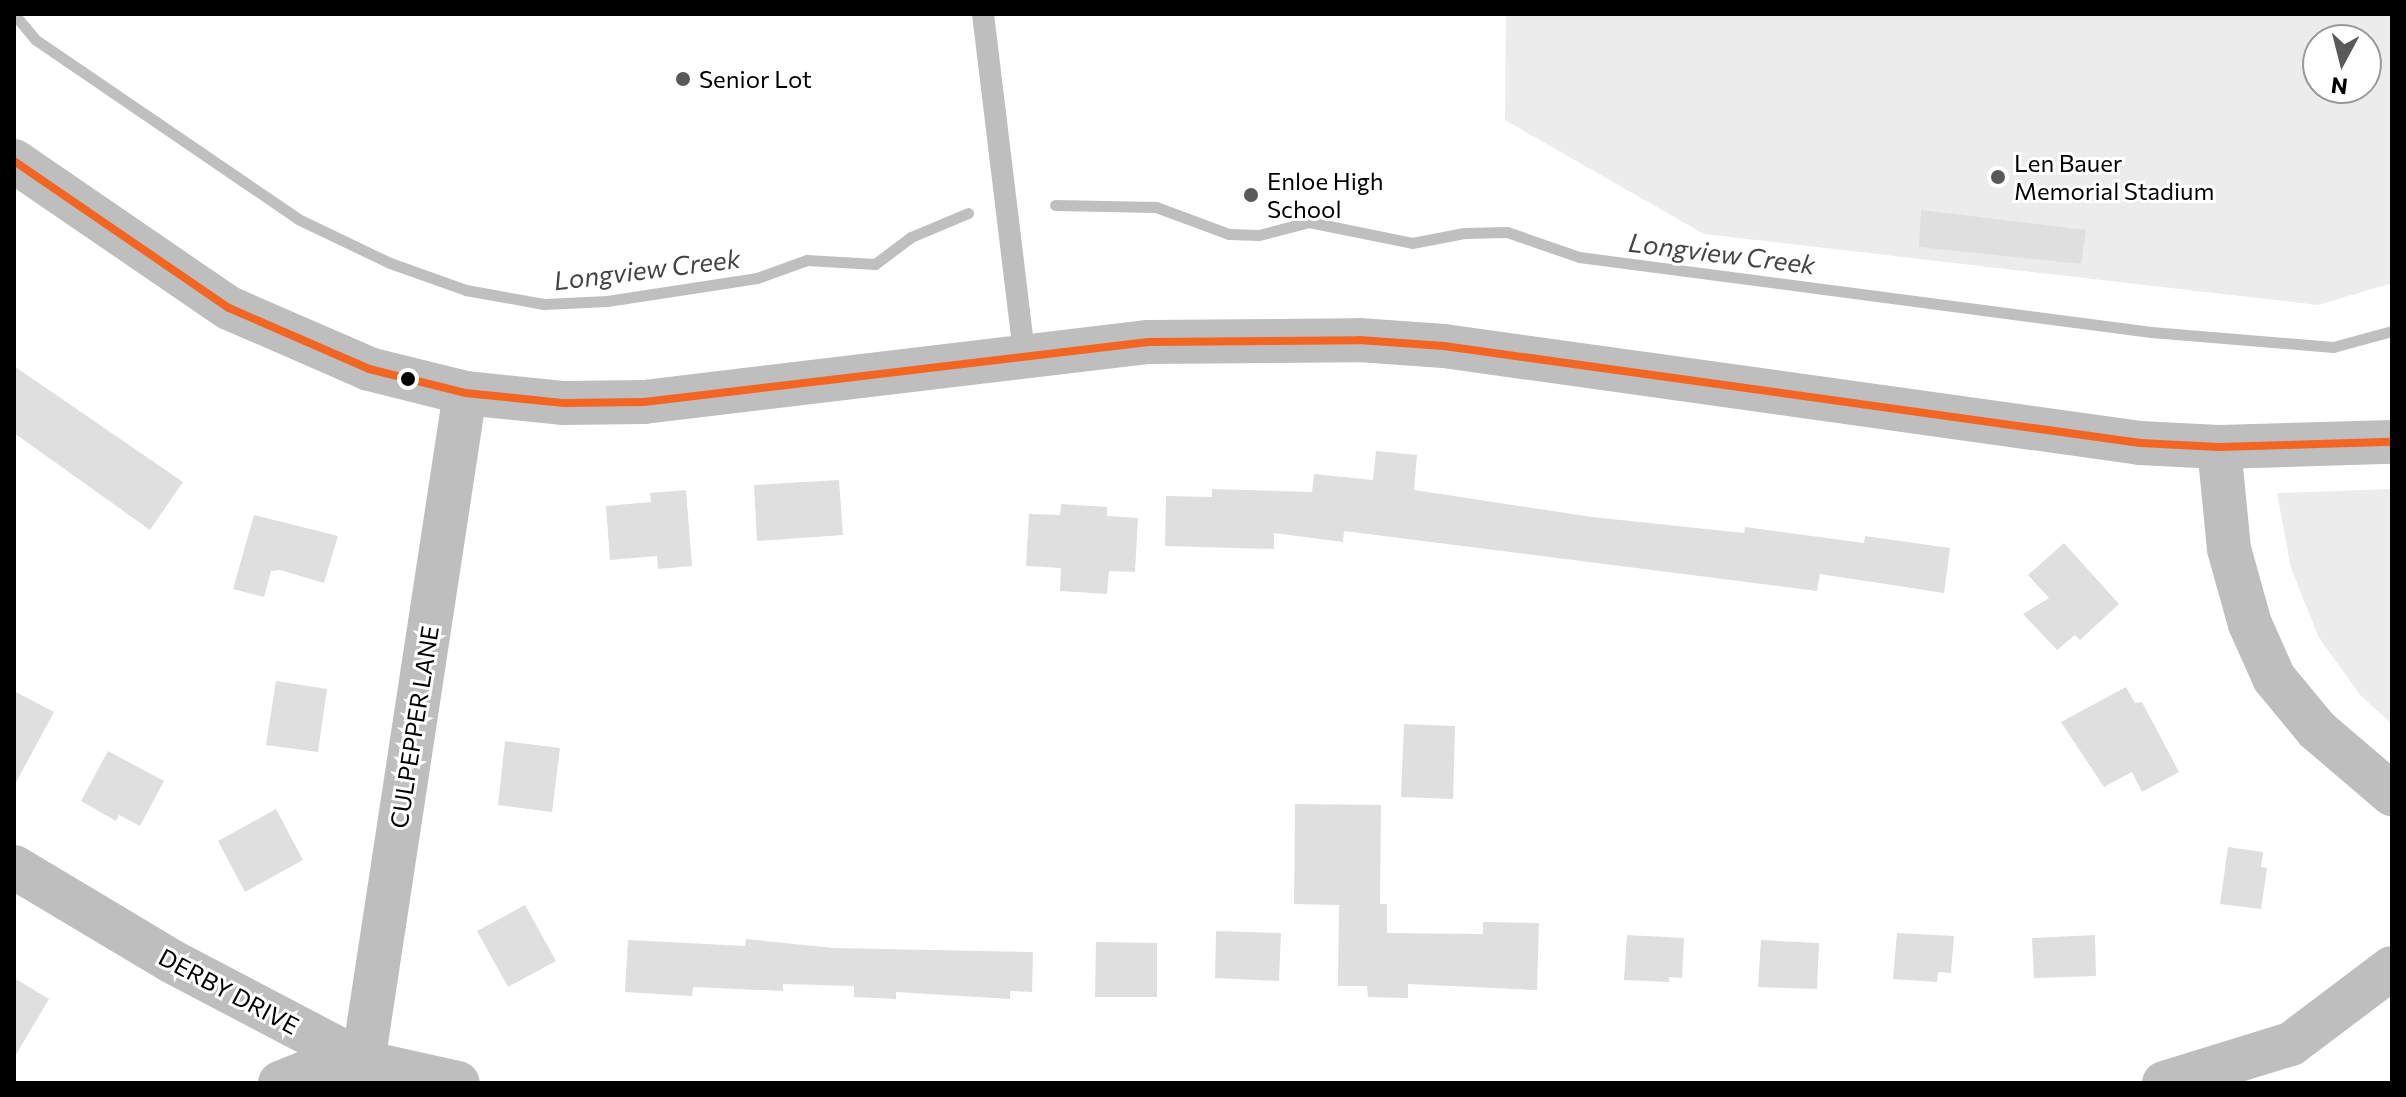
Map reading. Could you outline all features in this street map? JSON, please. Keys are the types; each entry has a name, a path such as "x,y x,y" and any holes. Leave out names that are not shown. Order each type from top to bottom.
{"street":[{"path":"14,161 229,308 369,369 465,393 564,403 644,402 1024,354 1148,342 1374,341 2140,443 2219,447 2392,442"},
{"name":"CULPEPPER LANE","path":"376,1072 465,393"},
{"path":"2219,447 2229,549 2250,624 2274,678 2317,730 2392,794"},
{"name":"DERBY DRIVE","path":"14,867 171,961 376,1072 458,1083"},
{"path":"2164,1083 2291,1044 2392,968"},
{"path":"280,1083 327,1064 376,1072"}],"lane":[{"path":"983,14 1024,354"}],"shaded area":[{"name":"Len Bauer Memorial Stadium","path":"1506,14 2392,14 2392,283 2318,305 1704,234 1505,120"},
{"path":"2392,489 2392,724 2361,696 2319,638 2291,568 2277,493"}],"building":[{"path":"1921,210 2086,230 2081,264 1919,247"},
{"path":"14,366 183,482 150,530 14,433"},
{"path":"1376,451 1417,455 1414,490 1592,517 1744,533 1745,527 1864,543 1865,536 1950,548 1944,593 1820,574 1817,591 1344,531 1343,542 1274,533 1274,549 1165,546 1166,496 1212,497 1212,489 1312,492 1314,474 1373,480"},
{"path":"839,480 843,535 757,541 754,485"},
{"path":"686,490 692,566 658,569 657,556 610,560 606,506 651,502 650,493"},
{"path":"1061,504 1107,507 1107,516 1138,518 1135,572 1109,571 1107,594 1060,591 1061,568 1026,566 1029,514 1060,515"},
{"path":"254,515 338,536 324,583 280,570 271,571 264,597 233,589"},
{"path":"2064,543 2119,604 2080,640 2075,635 2057,650 2023,614 2049,598 2028,575"},
{"path":"276,681 327,689 318,752 266,745"},
{"path":"2126,687 2135,703 2142,702 2179,772 2142,792 2132,772 2104,787 2061,722"},
{"path":"14,691 54,712 14,786"},
{"path":"1404,724 1455,726 1453,799 1401,797"},
{"path":"505,741 560,748 552,812 498,805"},
{"path":"108,751 164,781 140,826 119,815 116,821 81,801"},
{"path":"1295,804 1381,805 1380,904 1387,904 1387,933 1483,934 1483,922 1539,923 1537,990 1408,984 1408,998 1368,997 1367,986 1338,986 1339,905 1294,904"},
{"path":"276,809 303,860 245,892 218,841"},
{"path":"2228,847 2263,852 2261,867 2267,868 2261,909 2220,904"},
{"path":"525,905 556,961 508,987 477,931"},
{"path":"1216,931 1281,933 1279,981 1215,978"},
{"path":"1897,933 1954,936 1951,973 1938,972 1937,982 1893,979"},
{"path":"1627,935 1684,938 1682,978 1669,977 1669,982 1624,980"},
{"path":"2095,935 2096,976 2034,978 2032,938"},
{"path":"746,939 834,948 1033,952 1032,992 1010,991 1010,999 896,992 896,999 854,997 854,986 783,984 783,991 693,987 692,996 625,992 628,940 745,946"},
{"path":"1761,940 1819,943 1817,989 1758,987"},
{"path":"1096,942 1157,943 1157,997 1095,997"},
{"path":"14,978 49,999 14,1058"}],"waterway":[{"name":"Longview Creek","path":"14,14 36,40 298,219 390,263 466,290 544,304 607,301 757,278 807,260 875,264 911,237 968,213"},
{"name":"Longview Creek","path":"1055,205 1156,207 1229,234 1259,235 1309,222 1412,243 1464,233 1507,232 1579,257 2151,332 2333,347 2392,331"}],"transit line":[{"path":"14,161 229,308 369,369 465,393 564,403 644,402 1148,342 1359,340 1444,346 2140,443 2219,447 2392,442"}],"place":[{"name":"Senior Lot","path":"683,79"},
{"name":"Len Bauer Memorial Stadium","path":"1998,177"},
{"name":"Enloe High School","path":"1251,195"}]}
